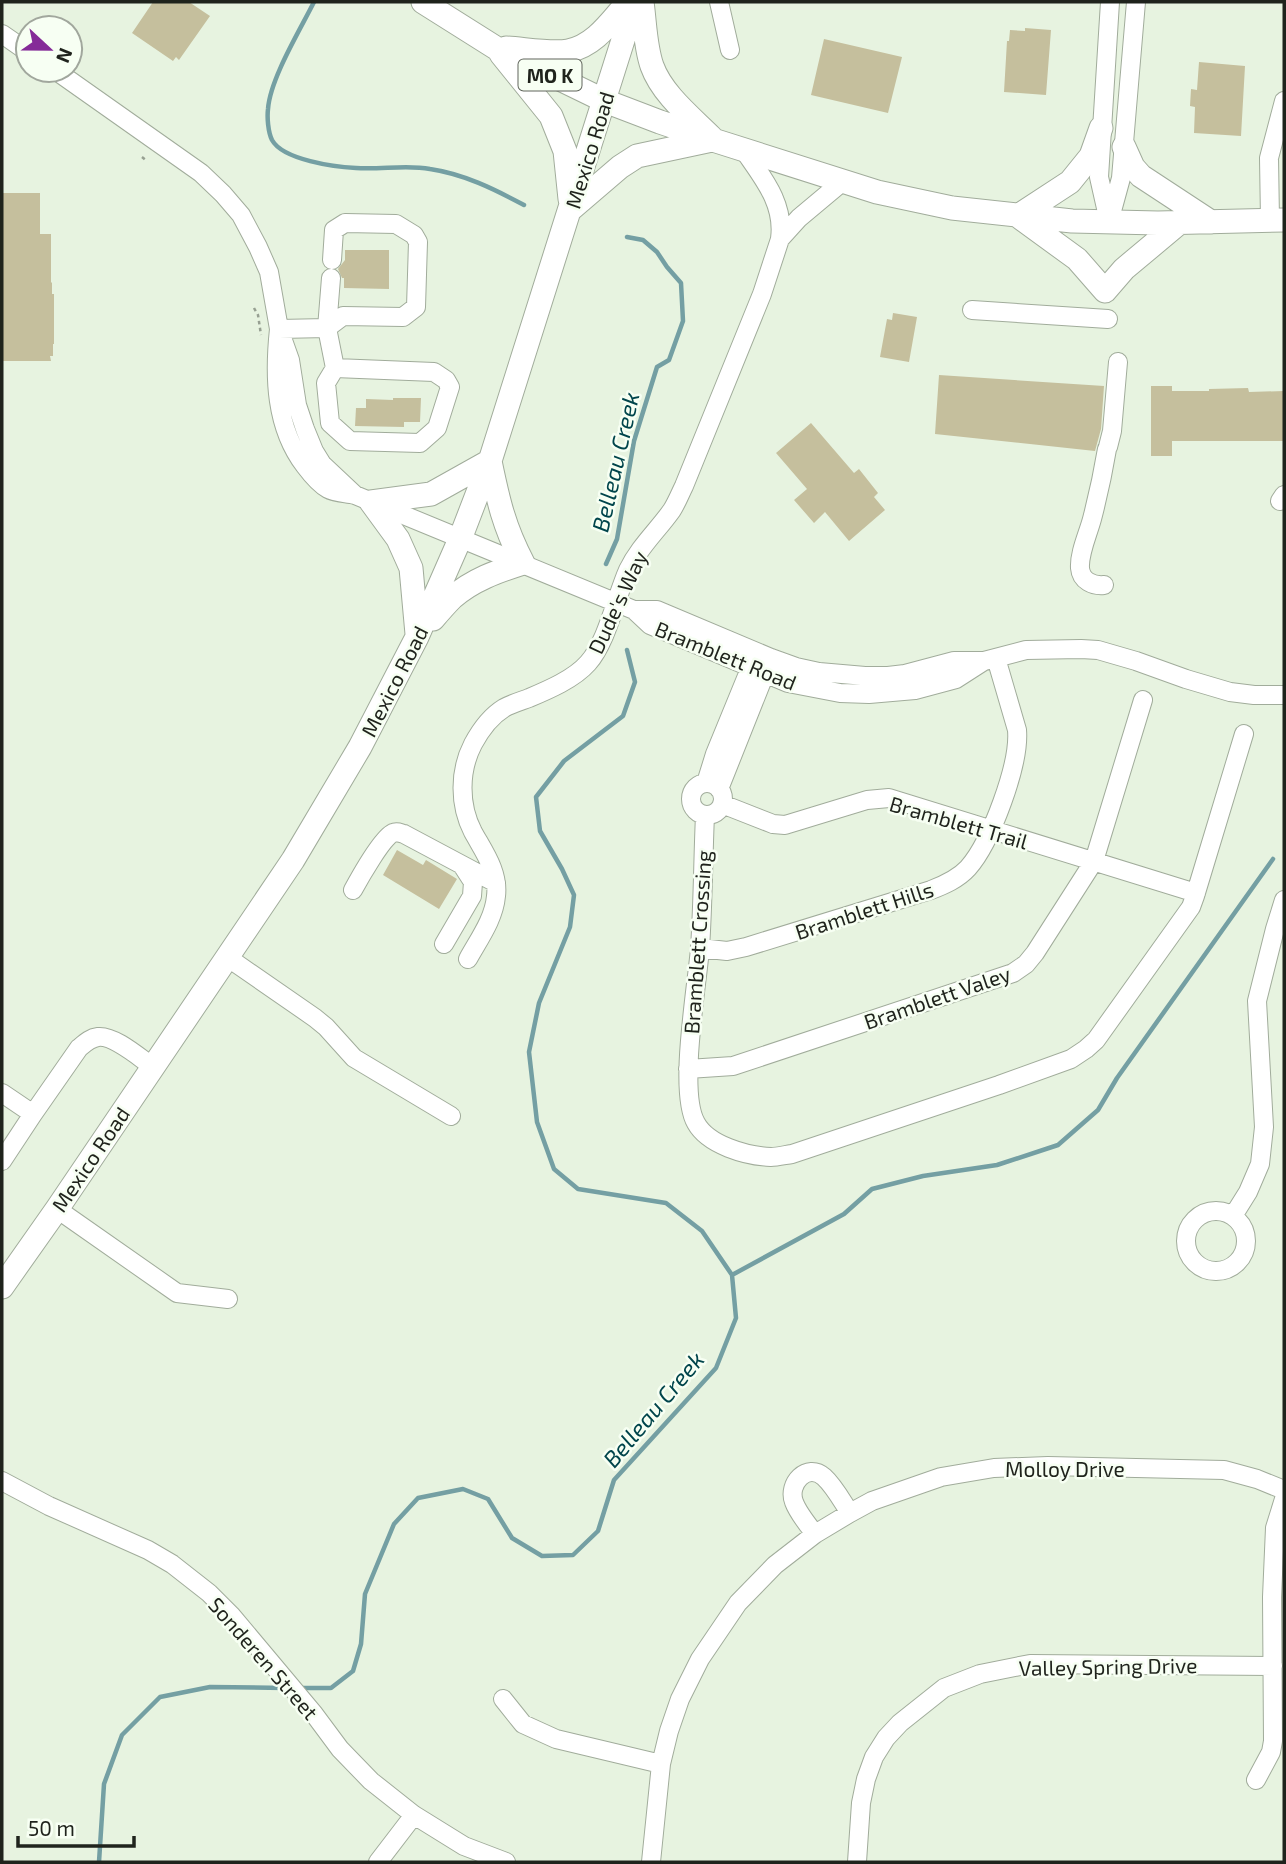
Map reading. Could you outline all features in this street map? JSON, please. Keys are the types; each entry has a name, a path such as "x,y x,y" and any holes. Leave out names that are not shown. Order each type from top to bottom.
{"main road":[{"name":"MO K","path":"423,2 496,48 605,101 713,140 894,196 952,208 1018,216 1109,222 1277,220"},
{"path":"496,48 570,51 586,45 601,33 628,2"},
{"name":"Mexico Road","path":"2,1287 281,878 360,747 417,637 460,539 490,461 635,2"},
{"path":"642,2 652,66 658,79 713,140"},
{"path":"496,48 551,116 565,151 571,209"},
{"path":"1101,128 1091,156 1070,182 1018,216 1077,259 1105,290 1124,269 1179,223"},
{"path":"571,209 637,156 713,140"},
{"path":"1124,147 1133,167 1141,176 1211,222"},
{"path":"363,498 431,495 490,461 502,516 523,563 495,572 453,597 417,637"},
{"path":"363,498 398,539 411,568 417,637"}],"street":[{"path":"719,2 730,50"},
{"path":"1109,222 1099,177 1110,2"},
{"path":"1109,222 1121,181 1136,2"},
{"name":"Bramblett Road","path":"75,84 201,173 241,215 269,272 279,329 275,360 278,406 292,446 313,476 329,490 363,498 634,610 657,610 761,663 865,677 905,674 954,661 990,660 1026,650 1098,650 1230,692 1284,695"},
{"path":"1277,220 1269,158 1284,101"},
{"name":"Dude's Way","path":"468,959 492,916 496,878 465,811 462,788 465,765 472,745 493,717 504,708 540,694 582,670 590,661 604,634 629,569 672,509 684,486 762,295 780,239 780,214 775,199 743,149"},
{"name":"Dude's Way","path":"780,239 799,218 842,181"},
{"path":"279,329 327,328 343,316 403,317 416,307 418,242 414,235 396,224 345,223 334,230 327,328 335,368 326,383 330,423 350,441 419,443 437,428 450,387 446,380 434,372 335,368"},
{"path":"972,310 1108,319"},
{"path":"1104,585 1089,583 1080,569 1112,431 1118,362"},
{"name":"Bramblett Hills","path":"700,948 727,951 746,947 931,890 950,882 967,870 992,831 1018,741 1017,730 990,660"},
{"path":"716,792 700,785 695,789 691,801 697,812 714,814 716,792 715,754 761,663"},
{"name":"Bramblett Valey","path":"688,1069 733,1066 1013,973 1026,964 1094,861 1143,700"},
{"name":"Bramblett Crossing","path":"705,815 700,948 688,1069 691,1111 703,1133 724,1145 750,1154 772,1157 792,1154 1071,1059 1096,1040 1191,907 1244,734"},
{"name":"Bramblett Trail","path":"716,792 772,824 785,825 867,800 888,798 1196,893"},
{"path":"353,890 390,833 396,832 496,883"},
{"path":"444,944 472,896 473,882 462,865"},
{"path":"1233,1216 1248,1192 1260,1164 1264,1126 1257,1001 1284,900"},
{"path":"227,957 315,1018 361,1063 451,1116"},
{"path":"2,1161 79,1048 88,1040 108,1038 153,1067"},
{"path":"2,1093 33,1114"},
{"path":"57,1209 177,1293 228,1299"},
{"name":"Molloy Drive","path":"651,1862 661,1764 669,1731 680,1699 708,1646 737,1603 775,1565 815,1534 850,1513 872,1501 941,1477 993,1468 1048,1466 1224,1470 1284,1490"},
{"path":"815,1534 794,1503 792,1493 795,1482 802,1475 810,1471 818,1472 826,1478 850,1513"},
{"name":"Sonderen Street","path":"2,1481 172,1564 209,1593 231,1615 353,1764 414,1815 464,1846 506,1862"},
{"path":"1256,1780 1271,1752 1273,1741 1272,1597 1275,1528 1284,1499"},
{"name":"Valley Spring Drive","path":"857,1862 861,1803 874,1757 900,1723 944,1688 980,1674 1030,1664 1273,1666"},
{"path":"503,1699 523,1724 555,1739 661,1764"},
{"path":"378,1862 414,1815"}],"path":[{"path":"142,157 147,161"},
{"path":"254,308 258,315 261,337"}],"building":[{"path":"153,2 189,2 210,16 179,60 176,57 173,61 132,33"},
{"path":"1025,28 1051,30 1046,95 1004,92 1010,30 1025,31"},
{"path":"824,39 902,57 888,113 811,95"},
{"path":"1199,62 1245,66 1241,136 1194,133 1195,107 1190,106 1191,89 1197,90"},
{"path":"2,193 40,193 40,234 51,234 54,344 51,361 2,361"},
{"path":"345,250 389,250 389,289 344,288 344,278 338,269 345,260"},
{"path":"893,313 917,317 909,362 880,357 887,319 892,320"},
{"path":"939,375 1104,386 1101,429 1095,451 935,434"},
{"path":"1151,386 1172,386 1172,391 1248,388 1249,392 1284,391 1284,441 1172,441 1172,456 1151,456"},
{"path":"421,398 420,422 404,422 404,427 355,426 356,408 366,408 366,399"},
{"path":"811,423 854,473 859,469 878,493 874,497 885,510 849,541 825,512 814,523 794,500 807,489 776,453"},
{"path":"397,850 423,865 426,860 457,879 439,909 383,875"}],"waterway":[{"name":"Belleau Creek","path":"314,2 286,55 270,97 269,129 272,140 278,147 310,161 336,166 412,167 443,171 478,183 524,205"},
{"name":"Belleau Creek","path":"606,564 617,539 634,441 657,367 669,360 683,321 681,283 657,252 643,240 627,237"},
{"name":"Belleau Creek","path":"301,1688 331,1688 353,1671 361,1644 365,1594 394,1524 418,1498 463,1489 488,1499 512,1538 542,1556 573,1555 598,1531 614,1480 716,1368 736,1318 732,1275 702,1231 666,1203 578,1189 554,1169 537,1122 529,1052 539,1003 570,927 574,895 540,831 536,797 564,761 623,716 635,682 627,650"},
{"path":"732,1275 844,1214 872,1189 923,1176 997,1165 1058,1145 1098,1110 1117,1078 1273,859"},
{"name":"Belleau Creek","path":"99,1862 104,1784 122,1735 160,1697 210,1687 285,1688"}]}
